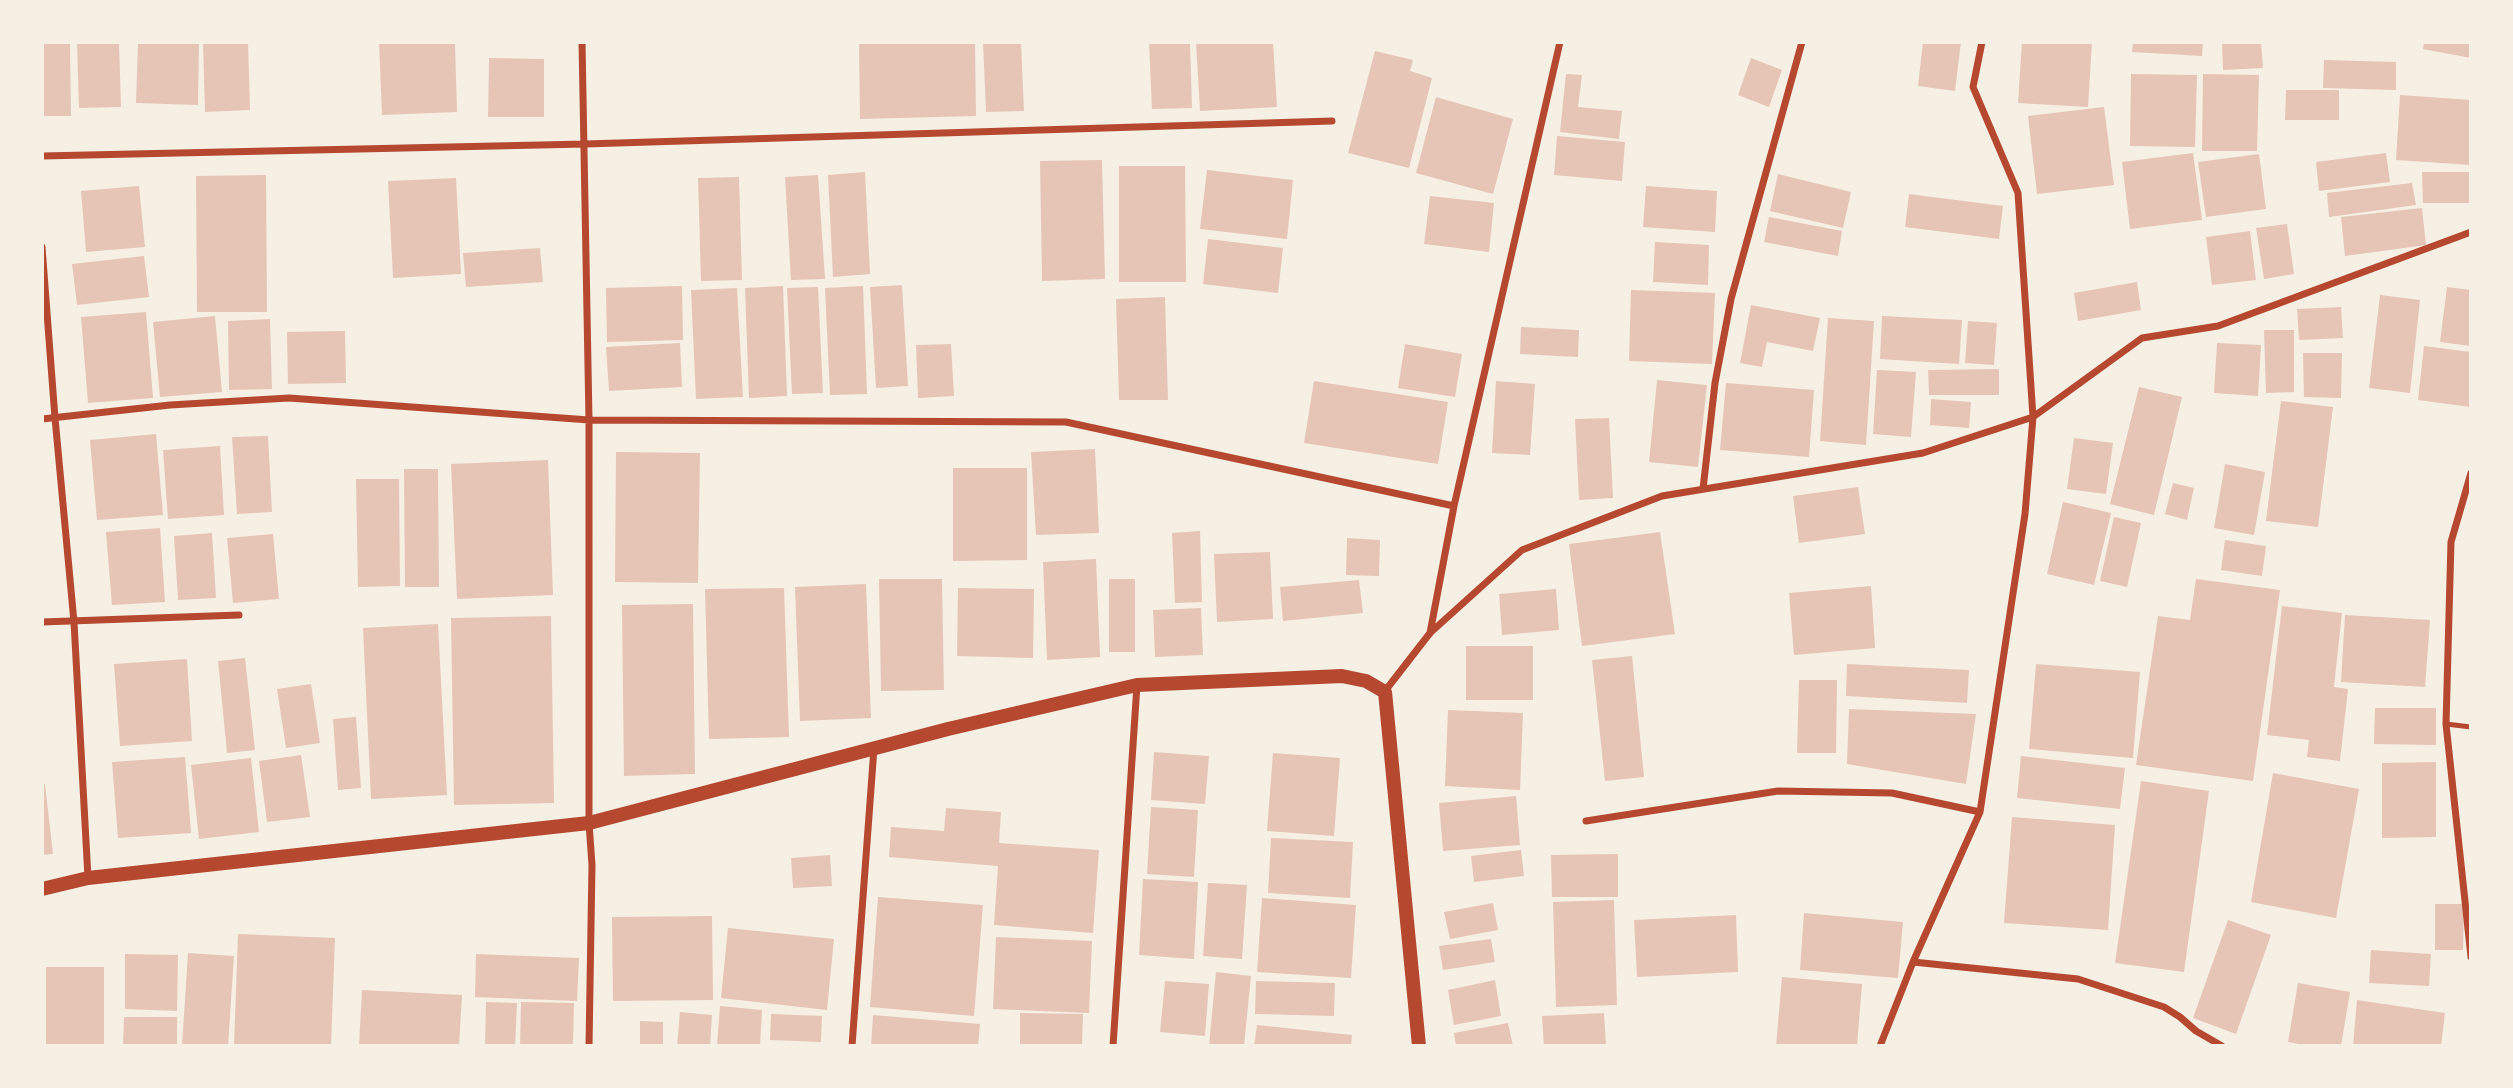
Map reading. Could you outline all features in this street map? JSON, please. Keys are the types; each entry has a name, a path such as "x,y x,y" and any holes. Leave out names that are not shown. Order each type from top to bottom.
{"main road":[{"path":"42,889 88,878 589,823 874,748 1137,685 1342,676 1366,681 1385,692 1419,1046"}],"street":[{"path":"582,42 589,420 589,823 592,864 589,1046"},
{"path":"1430,633 1454,506 1560,42"},
{"path":"1703,489 1716,383 1731,299 1802,42"},
{"path":"1880,1046 1913,962 1980,812 2025,514 2033,417 2018,193 1973,86 1982,42"},
{"path":"42,156 584,144 1332,121"},
{"path":"1385,692 1430,633 1522,550 1662,496 1923,453 2033,417 2142,338 2218,326 2471,232"},
{"path":"42,247 74,622 88,878"},
{"path":"42,419 170,405 289,398 589,420 1066,422 1454,506"},
{"path":"2471,473 2451,542 2446,724 2471,957"},
{"path":"42,622 239,615"},
{"path":"1113,1046 1137,685"},
{"path":"852,1046 874,748"},
{"path":"1586,821 1777,791 1892,793 1980,812"},
{"path":"1913,962 2078,979 2164,1007 2222,1046"}],"lane":[{"path":"2446,724 2471,727"}],"building":[{"path":"42,42 70,42 71,116 43,116"},
{"path":"77,42 119,42 121,107 79,108"},
{"path":"138,42 199,42 198,105 136,103"},
{"path":"203,42 248,42 250,110 205,112"},
{"path":"379,42 455,42 457,112 382,115"},
{"path":"859,42 975,42 976,116 860,119"},
{"path":"983,42 1021,42 1024,111 986,112"},
{"path":"1149,42 1190,42 1192,108 1152,109"},
{"path":"1196,42 1273,42 1277,107 1200,111"},
{"path":"1923,42 1961,42 1955,91 1918,86"},
{"path":"2022,42 2092,42 2088,107 2018,103"},
{"path":"2133,42 2203,42 2202,56 2132,52"},
{"path":"2222,42 2261,42 2263,68 2223,70"},
{"path":"2424,42 2471,42 2471,58 2423,49"},
{"path":"1375,51 1413,60 1410,71 1432,78 1409,168 1348,153"},
{"path":"489,58 544,59 544,117 488,117"},
{"path":"1751,58 1782,70 1769,107 1738,95"},
{"path":"2324,60 2396,62 2396,90 2323,88"},
{"path":"1566,74 1582,75 1578,107 1622,111 1619,139 1560,132"},
{"path":"2131,74 2197,75 2195,147 2130,146"},
{"path":"2203,74 2259,75 2257,151 2202,151"},
{"path":"2286,90 2339,90 2339,120 2285,120"},
{"path":"2400,95 2471,100 2471,165 2396,160"},
{"path":"1436,97 1513,119 1493,194 1416,173"},
{"path":"2104,107 2114,185 2037,194 2028,116"},
{"path":"1557,136 1625,142 1622,181 1554,175"},
{"path":"2193,153 2202,220 2130,229 2122,162"},
{"path":"2386,153 2390,182 2319,191 2316,162"},
{"path":"2259,154 2266,209 2206,217 2198,162"},
{"path":"1102,160 1105,279 1042,281 1040,161"},
{"path":"1119,166 1185,166 1186,282 1119,282"},
{"path":"1207,170 1293,180 1287,239 1200,229"},
{"path":"865,172 870,274 833,277 828,175"},
{"path":"2422,172 2471,172 2471,203 2423,203"},
{"path":"1778,174 1851,192 1843,228 1770,211"},
{"path":"266,175 267,312 197,312 196,176"},
{"path":"818,175 825,279 791,280 785,177"},
{"path":"739,177 742,280 701,281 698,178"},
{"path":"456,178 461,274 393,278 388,181"},
{"path":"2412,183 2416,205 2329,217 2327,193"},
{"path":"139,186 145,247 86,252 81,191"},
{"path":"1646,186 1717,191 1715,232 1643,227"},
{"path":"1909,194 2003,206 1999,239 1905,227"},
{"path":"1430,196 1494,203 1489,252 1424,244"},
{"path":"2422,208 2426,245 2345,256 2341,217"},
{"path":"1769,217 1842,231 1838,256 1764,242"},
{"path":"2287,224 2294,274 2264,279 2256,228"},
{"path":"2250,231 2256,280 2212,285 2206,237"},
{"path":"1208,239 1283,248 1278,293 1203,284"},
{"path":"1655,242 1709,245 1708,285 1653,282"},
{"path":"540,248 543,282 466,287 463,253"},
{"path":"144,256 149,297 77,305 72,264"},
{"path":"2137,282 2141,310 2078,321 2074,293"},
{"path":"902,285 908,386 876,388 870,287"},
{"path":"682,286 683,340 607,342 606,288"},
{"path":"783,286 787,396 749,398 745,288"},
{"path":"863,286 867,394 830,395 825,288"},
{"path":"818,287 823,393 792,394 787,288"},
{"path":"2447,287 2471,290 2471,346 2440,342"},
{"path":"737,288 743,397 696,399 691,290"},
{"path":"1631,290 1715,293 1712,364 1629,361"},
{"path":"2380,295 2420,300 2410,393 2369,388"},
{"path":"1165,297 1168,400 1119,400 1116,299"},
{"path":"1751,305 1820,318 1813,351 1767,342 1762,367 1740,363"},
{"path":"2341,307 2343,338 2299,340 2297,309"},
{"path":"146,312 153,398 88,403 81,317"},
{"path":"215,316 222,392 160,397 153,322"},
{"path":"1882,316 1962,320 1959,364 1880,359"},
{"path":"1828,318 1874,321 1866,445 1820,441"},
{"path":"270,319 272,389 229,390 228,321"},
{"path":"1968,321 1997,323 1994,365 1965,363"},
{"path":"1521,327 1579,330 1578,357 1520,354"},
{"path":"2264,330 2294,330 2294,392 2266,393"},
{"path":"345,331 346,383 288,384 287,332"},
{"path":"680,343 682,387 609,391 606,347"},
{"path":"2217,343 2261,345 2258,396 2214,393"},
{"path":"951,344 954,396 918,398 916,345"},
{"path":"1405,344 1462,354 1455,397 1398,388"},
{"path":"2424,346 2471,352 2471,407 2418,400"},
{"path":"2303,353 2342,353 2341,398 2304,397"},
{"path":"1999,369 1999,395 1929,395 1928,370"},
{"path":"1877,370 1916,372 1911,437 1873,434"},
{"path":"1657,380 1707,385 1698,467 1649,462"},
{"path":"1314,381 1448,402 1438,464 1304,443"},
{"path":"1496,381 1535,384 1530,455 1492,453"},
{"path":"1726,383 1814,390 1809,457 1720,450"},
{"path":"2139,387 2182,397 2154,515 2110,504"},
{"path":"1931,399 1971,402 1969,428 1930,425"},
{"path":"2281,401 2333,407 2318,527 2266,521"},
{"path":"1609,418 1613,498 1579,500 1575,419"},
{"path":"156,434 163,515 97,520 90,440"},
{"path":"268,436 272,512 237,514 232,437"},
{"path":"2074,438 2113,443 2106,494 2067,489"},
{"path":"220,446 224,515 168,519 163,450"},
{"path":"1095,449 1099,533 1036,535 1031,452"},
{"path":"616,452 700,453 698,583 615,582"},
{"path":"548,460 553,595 457,599 451,464"},
{"path":"2225,464 2265,472 2254,535 2214,528"},
{"path":"953,468 1027,468 1027,560 953,561"},
{"path":"404,469 438,469 439,587 405,587"},
{"path":"356,479 399,479 400,586 358,587"},
{"path":"2173,483 2194,488 2187,520 2165,514"},
{"path":"1858,487 1865,534 1799,543 1793,496"},
{"path":"2063,502 2111,513 2094,585 2047,574"},
{"path":"2114,517 2141,523 2127,587 2100,581"},
{"path":"160,528 165,602 112,605 106,532"},
{"path":"1200,531 1202,602 1175,603 1172,533"},
{"path":"1660,532 1675,634 1582,646 1569,544"},
{"path":"212,533 216,598 178,600 174,536"},
{"path":"273,534 279,599 233,603 227,538"},
{"path":"1347,538 1380,540 1379,576 1346,575"},
{"path":"2225,540 2266,546 2262,576 2221,570"},
{"path":"1270,552 1273,619 1217,622 1214,554"},
{"path":"1096,559 1100,657 1047,660 1043,562"},
{"path":"879,579 942,579 944,690 881,691"},
{"path":"1109,579 1135,579 1135,652 1109,652"},
{"path":"2196,579 2280,590 2253,781 2136,765 2158,616 2190,620"},
{"path":"1359,580 1363,613 1283,621 1280,587"},
{"path":"866,584 871,718 800,721 795,587"},
{"path":"1871,586 1875,648 1794,655 1789,593"},
{"path":"784,588 789,737 709,739 705,589"},
{"path":"958,588 1034,589 1033,658 957,656"},
{"path":"1556,589 1559,630 1502,635 1499,594"},
{"path":"693,604 695,774 624,776 622,605"},
{"path":"2282,606 2342,613 2334,687 2348,689 2340,761 2307,757 2309,740 2267,735"},
{"path":"1201,608 1203,655 1155,657 1153,610"},
{"path":"2345,615 2430,620 2425,687 2341,682"},
{"path":"551,616 554,803 454,805 451,618"},
{"path":"438,624 447,795 371,799 363,628"},
{"path":"1466,646 1533,646 1533,700 1466,700"},
{"path":"1632,656 1644,777 1605,781 1592,660"},
{"path":"245,658 255,750 227,753 218,661"},
{"path":"187,659 192,741 120,746 114,664"},
{"path":"1847,664 1969,670 1967,703 1846,696"},
{"path":"2036,664 2140,672 2133,758 2029,749"},
{"path":"1799,680 1837,680 1836,753 1797,753"},
{"path":"311,684 320,743 286,748 277,689"},
{"path":"2375,708 2436,708 2436,745 2374,744"},
{"path":"1849,709 1976,714 1966,784 1847,764"},
{"path":"1448,710 1523,713 1520,790 1445,786"},
{"path":"356,717 361,788 338,790 333,719"},
{"path":"1154,752 1209,756 1205,804 1151,800"},
{"path":"1273,753 1340,758 1334,836 1267,831"},
{"path":"301,755 310,817 267,822 259,761"},
{"path":"2021,756 2125,768 2120,809 2017,798"},
{"path":"185,757 191,833 118,838 112,762"},
{"path":"251,758 259,832 199,839 191,765"},
{"path":"2436,762 2436,837 2382,838 2382,763"},
{"path":"2273,773 2359,789 2336,918 2251,902"},
{"path":"2141,781 2209,791 2184,972 2115,963"},
{"path":"42,784 45,784 53,854 42,855"},
{"path":"1516,796 1520,845 1443,851 1439,803"},
{"path":"1151,807 1198,810 1194,877 1147,874"},
{"path":"946,808 1001,812 999,843 1099,850 1093,933 994,925 998,866 889,857 891,827 944,831"},
{"path":"2012,817 2115,825 2108,930 2004,923"},
{"path":"1271,838 1353,842 1350,898 1268,893"},
{"path":"1521,850 1524,876 1474,882 1471,856"},
{"path":"1618,854 1618,897 1552,897 1551,855"},
{"path":"830,855 832,886 793,888 791,858"},
{"path":"1143,879 1198,882 1194,959 1139,955"},
{"path":"1208,883 1247,885 1242,959 1203,956"},
{"path":"878,897 983,905 974,1016 870,1007"},
{"path":"1262,898 1356,905 1351,978 1257,972"},
{"path":"1614,900 1617,1005 1556,1007 1553,902"},
{"path":"1493,903 1498,930 1450,939 1444,912"},
{"path":"2435,904 2464,904 2463,950 2435,950"},
{"path":"1804,913 1903,922 1898,978 1800,970"},
{"path":"1736,915 1738,972 1637,977 1634,920"},
{"path":"712,916 713,1000 613,1001 612,917"},
{"path":"2228,920 2271,935 2236,1034 2193,1018"},
{"path":"728,928 834,939 827,1010 721,998"},
{"path":"238,934 335,938 331,1046 234,1046"},
{"path":"996,937 1092,941 1089,1013 993,1009"},
{"path":"1491,939 1495,962 1443,970 1439,946"},
{"path":"2371,950 2431,954 2429,986 2369,983"},
{"path":"188,953 234,956 228,1046 182,1046"},
{"path":"125,954 178,955 177,1011 125,1009"},
{"path":"476,954 579,958 577,1001 475,997"},
{"path":"46,967 104,967 104,1045 46,1045"},
{"path":"1216,972 1251,976 1244,1046 1209,1045"},
{"path":"1782,977 1862,984 1857,1046 1776,1046"},
{"path":"1495,980 1501,1016 1454,1025 1448,990"},
{"path":"1165,981 1209,984 1205,1036 1160,1032"},
{"path":"1256,981 1335,983 1334,1016 1255,1014"},
{"path":"2298,983 2350,992 2341,1046 2309,1046 2288,1042"},
{"path":"362,990 462,995 459,1046 359,1046"},
{"path":"2357,1000 2445,1013 2441,1046 2353,1046"},
{"path":"486,1002 517,1003 515,1046 485,1046"},
{"path":"521,1002 574,1003 573,1046 520,1046"},
{"path":"720,1006 762,1010 760,1046 717,1046"},
{"path":"680,1012 712,1015 710,1046 677,1046"},
{"path":"1020,1013 1083,1014 1082,1046 1020,1046"},
{"path":"1604,1013 1606,1046 1544,1046 1542,1016"},
{"path":"771,1014 822,1016 821,1042 770,1040"},
{"path":"873,1015 980,1024 978,1046 871,1046"},
{"path":"124,1017 177,1017 177,1046 123,1046"},
{"path":"640,1021 663,1022 663,1046 640,1046"},
{"path":"1508,1023 1513,1046 1456,1046 1454,1033"},
{"path":"1257,1025 1352,1035 1351,1046 1254,1046"}]}
